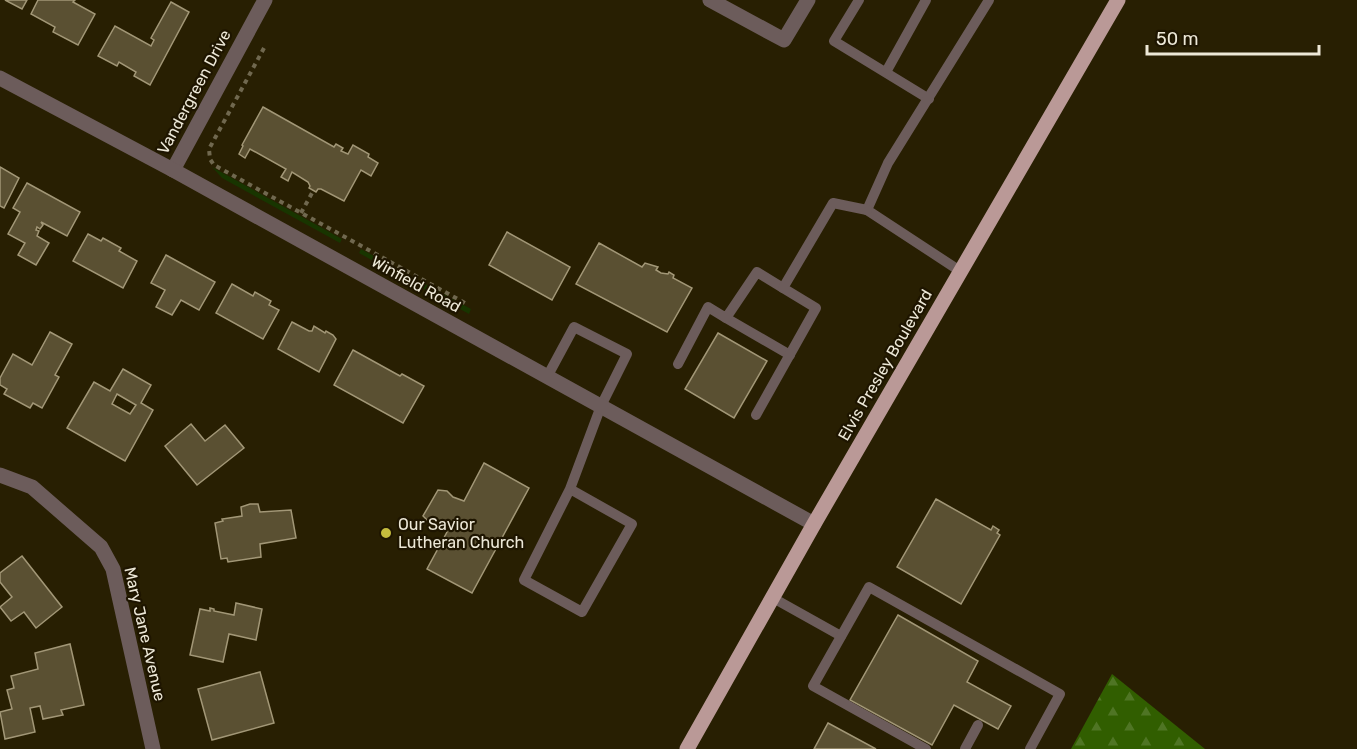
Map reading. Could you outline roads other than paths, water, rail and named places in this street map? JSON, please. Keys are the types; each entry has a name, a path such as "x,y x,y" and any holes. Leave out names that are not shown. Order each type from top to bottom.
{"main road":[{"name":"Elvis Presley Boulevard","path":"687,749 814,524 1118,0"}],"street":[{"name":"Vandergreen Drive","path":"172,170 265,0"},
{"path":"710,0 784,40 808,0"},
{"name":"Winfield Road","path":"0,78 172,170 814,524"},
{"name":"Mary Jane Avenue","path":"0,475 32,487 101,547 109,558 153,749"}],"lane":[{"path":"859,0 834,41 928,99"},
{"path":"886,72 926,0"},
{"path":"867,210 888,164 989,0"},
{"path":"783,288 833,203 867,210 960,271"},
{"path":"726,318 757,272 816,308 756,415"},
{"path":"678,364 708,307 790,355"},
{"path":"547,377 574,327 627,354 601,406 570,489 524,580 582,612 632,524 570,489"},
{"path":"926,749 813,686 870,587 1060,694 1030,749"},
{"path":"772,598 841,636"},
{"path":"965,749 978,725"}],"place":[{"name":"Our Savior Lutheran Church","path":"386,533"}]}
